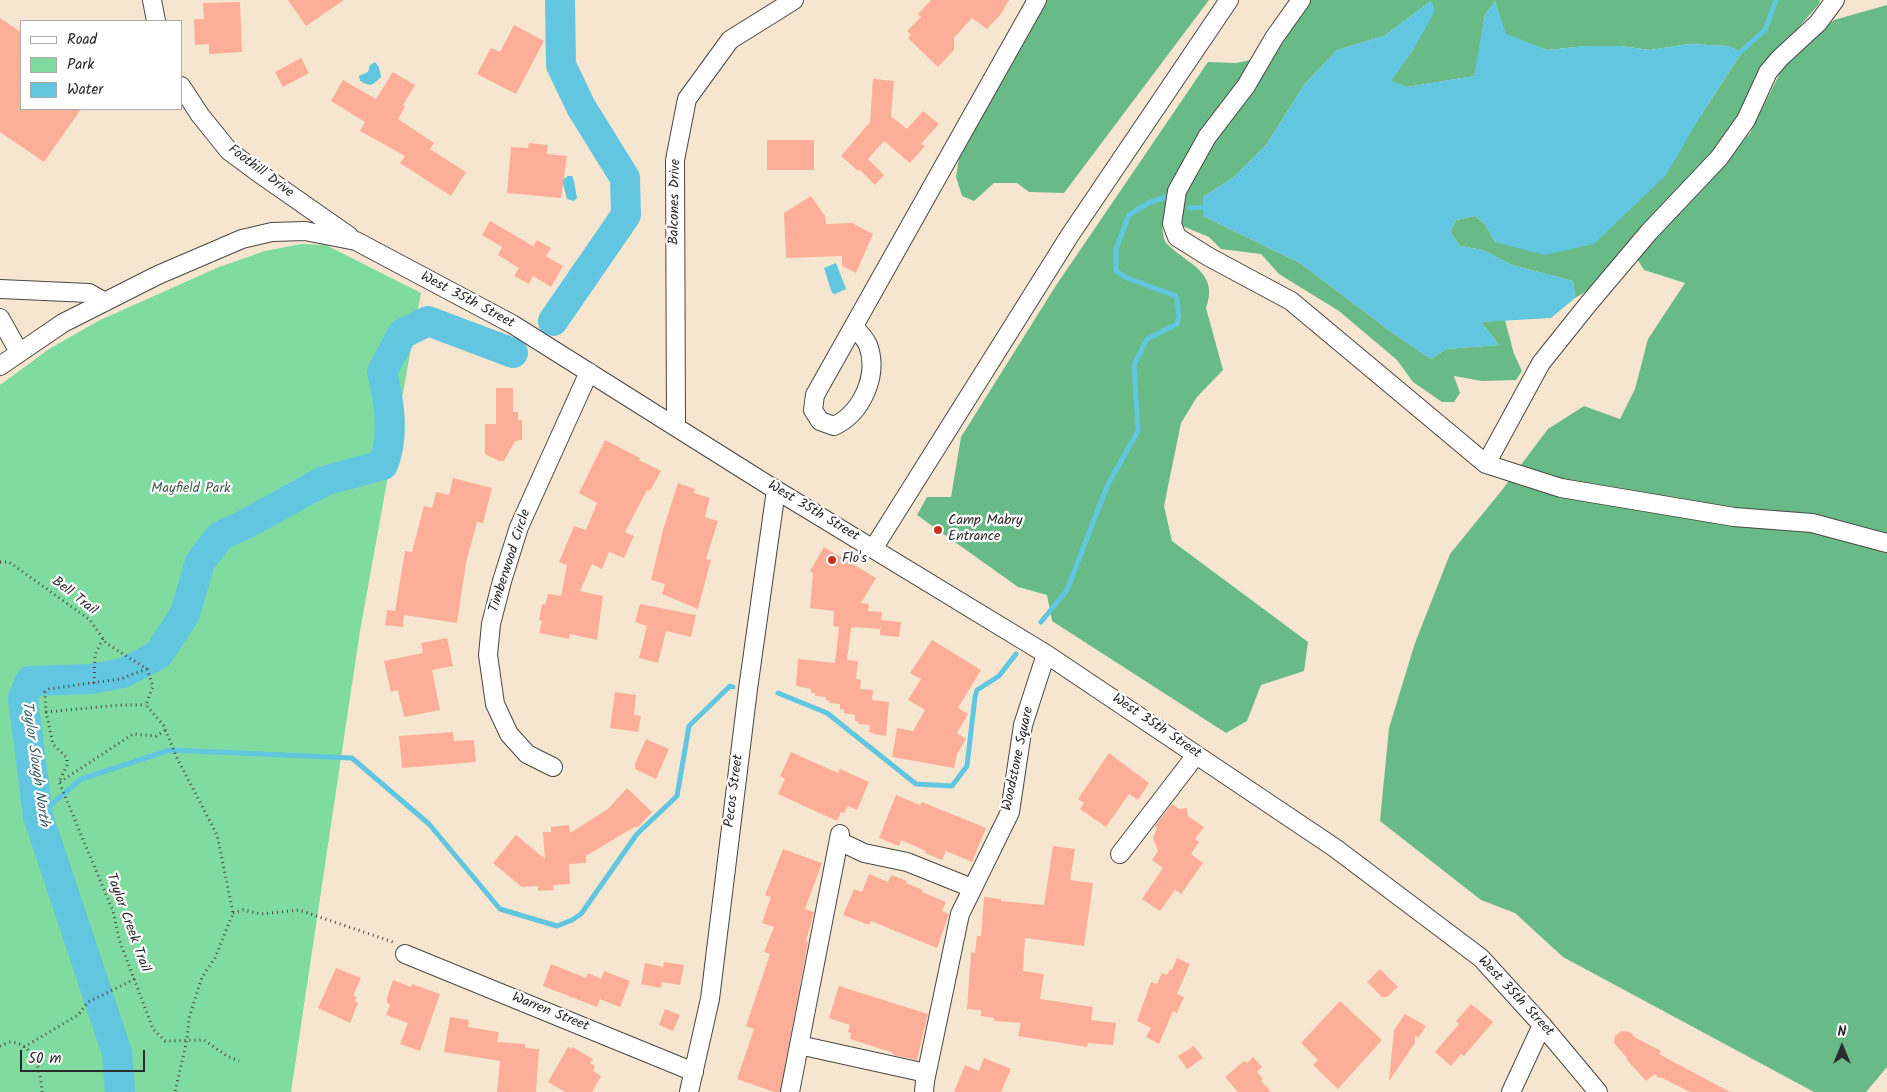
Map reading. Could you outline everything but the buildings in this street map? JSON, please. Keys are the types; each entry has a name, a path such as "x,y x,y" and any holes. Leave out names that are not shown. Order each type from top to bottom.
{"street":[{"path":"152,0 156,20"},
{"name":"Balcones Drive","path":"676,426 675,160 687,98 730,40 794,0"},
{"path":"854,326 868,345 871,366 869,383 862,401 844,421 834,426 820,421 813,410 815,395 1036,0"},
{"path":"872,548 1070,235 1229,0"},
{"path":"1301,0 1274,38 1246,86 1207,137 1177,191 1172,224 1177,237 1292,301 1486,464 1561,488 1734,517 1812,523 1887,543"},
{"path":"1486,464 1541,363 1649,232 1719,158 1746,120 1768,72 1780,58 1818,23 1835,0"},
{"name":"Foothill Drive","path":"182,88 200,115 230,151 256,172 356,241"},
{"name":"West 35th Street","path":"0,366 63,323 158,275 242,239 272,232 305,231 356,241 512,324 776,490 1046,654 1335,848 1480,958 1542,1025 1598,1092"},
{"path":"0,289 89,293 105,302"},
{"path":"0,318 19,352"},
{"name":"Timberwood Circle","path":"552,767 527,754 509,734 495,704 488,656 492,624 500,590 519,527 588,372"},
{"name":"Pecos Street","path":"689,1092 710,999 748,689 776,490"},
{"name":"Woodstone Square","path":"924,1092 926,1073 960,914 1010,812 1023,725 1046,654"},
{"path":"1120,854 1196,755"},
{"path":"790,1092 840,838 864,853 907,862 972,888"},
{"name":"Warren Street","path":"405,954 694,1072"},
{"path":"1511,1092 1542,1025"},
{"path":"799,1045 926,1073"}],"path":[{"name":"Bell Trail","path":"0,562 9,562 90,620 106,643 147,669"},
{"path":"94,682 95,655 103,638"},
{"path":"59,782 67,765 67,758 53,744 46,712 45,692 49,689 120,679 147,669 152,686 146,705"},
{"path":"46,712 146,705"},
{"path":"146,705 166,730 176,756 217,835 233,913 215,958 202,977 189,1018 187,1040 175,1092"},
{"path":"59,782 133,734 156,736 166,730"},
{"name":"Taylor Creek Trail","path":"59,782 114,911 119,939 153,1029 165,1041 204,1040 227,1056 239,1061"},
{"path":"233,913 243,910 261,914 299,910 401,945 405,954"},
{"path":"24,1047 78,1015 88,1002 135,980"},
{"path":"0,1046 11,1042 24,1047 32,1055 37,1066 42,1092"}],"green space":[{"path":"1044,0 1209,0 1064,193 1029,192 1017,183 994,183 974,201 962,196 956,177 959,158"},
{"path":"1293,0 1820,0 1819,4 1757,76 1740,120 1708,160 1590,289 1575,298 1573,281 1512,265 1483,250 1460,246 1450,232 1456,220 1475,216 1485,224 1495,242 1701,115 1742,52 1728,46 1689,44 1650,50 1621,46 1586,46 1547,50 1505,34 1495,1 1485,15 1475,76 1407,87 1390,81 1413,50 1431,1 1384,36 1337,50 1304,85 1267,144 1234,177 1203,197 1203,216 1300,263 1394,334 1431,359 1446,349 1499,345 1481,322 1505,320 1514,354 1522,371 1516,380 1482,381 1454,376 1460,393 1454,402 1442,402 1413,382 1397,360 1339,311 1279,274 1261,254 1221,249 1209,237 1168,220 1162,225 1167,244 1199,270 1209,286 1206,308 1223,370 1197,397 1181,423 1164,506 1172,541 1308,642 1304,671 1261,685 1247,721 1226,733 1052,621 1047,595 1018,587 917,515 927,497 951,497 961,437 1055,287 1208,62 1236,63 1255,59 1284,9"},
{"path":"1887,5 1887,1067 1866,1092 1814,1092 1563,957 1515,913 1481,900 1380,821 1389,728 1415,643 1450,554 1548,429 1584,406 1620,419 1635,389 1648,339 1685,283 1644,270 1637,259 1750,133 1785,63 1834,20"},
{"name":"Mayfield Park","path":"301,244 326,245 421,293 360,631 291,1092 0,1092 0,385 49,349 100,320 219,267 265,251"}],"water":[{"path":"1431,1 1435,11 1413,50 1391,81 1407,87 1474,76 1485,15 1495,1 1506,34 1547,50 1586,46 1621,46 1650,50 1689,44 1728,46 1742,52 1701,115 1666,175 1594,244 1545,255 1495,242 1485,224 1475,216 1456,220 1450,232 1460,246 1483,250 1512,265 1573,281 1575,298 1551,318 1481,322 1499,345 1446,349 1431,359 1394,334 1300,263 1203,216 1203,197 1234,177 1267,144 1304,85 1337,50 1384,36"},
{"path":"375,62 379,67 381,77 371,85 360,81 359,76 368,72 370,65"},
{"path":"572,176 574,181 577,198 574,201 567,199 562,180"},
{"path":"836,263 846,289 835,294 832,293 824,268"}],"waterway":[{"name":"Taylor Slough North","path":"553,321 626,215 625,178 581,107 561,65 560,0"},
{"path":"1737,55 1765,30 1776,0"},
{"path":"1041,622 1067,590 1108,484 1138,431 1134,365 1147,339 1177,324 1179,317 1176,296 1127,278 1116,271 1116,249 1129,215 1150,202 1170,196"},
{"path":"1190,208 1209,207"},
{"name":"Taylor Slough North","path":"120,1092 117,1053 38,816 23,698 30,681 91,679 123,673 158,655 185,614 200,562 220,536 246,524 324,481 383,465 389,442 390,418 382,372 402,334 428,321 513,353"},
{"path":"778,693 827,713 916,784 952,786 967,766 977,690 999,676 1016,654"},
{"path":"38,816 81,779 170,750 352,758 429,824 500,909 557,926 581,914 637,834 677,796 689,726 730,686 733,687"}],"place":[{"name":"Camp Mabry Entrance","path":"938,530"},
{"name":"Flo's","path":"832,560"}]}
